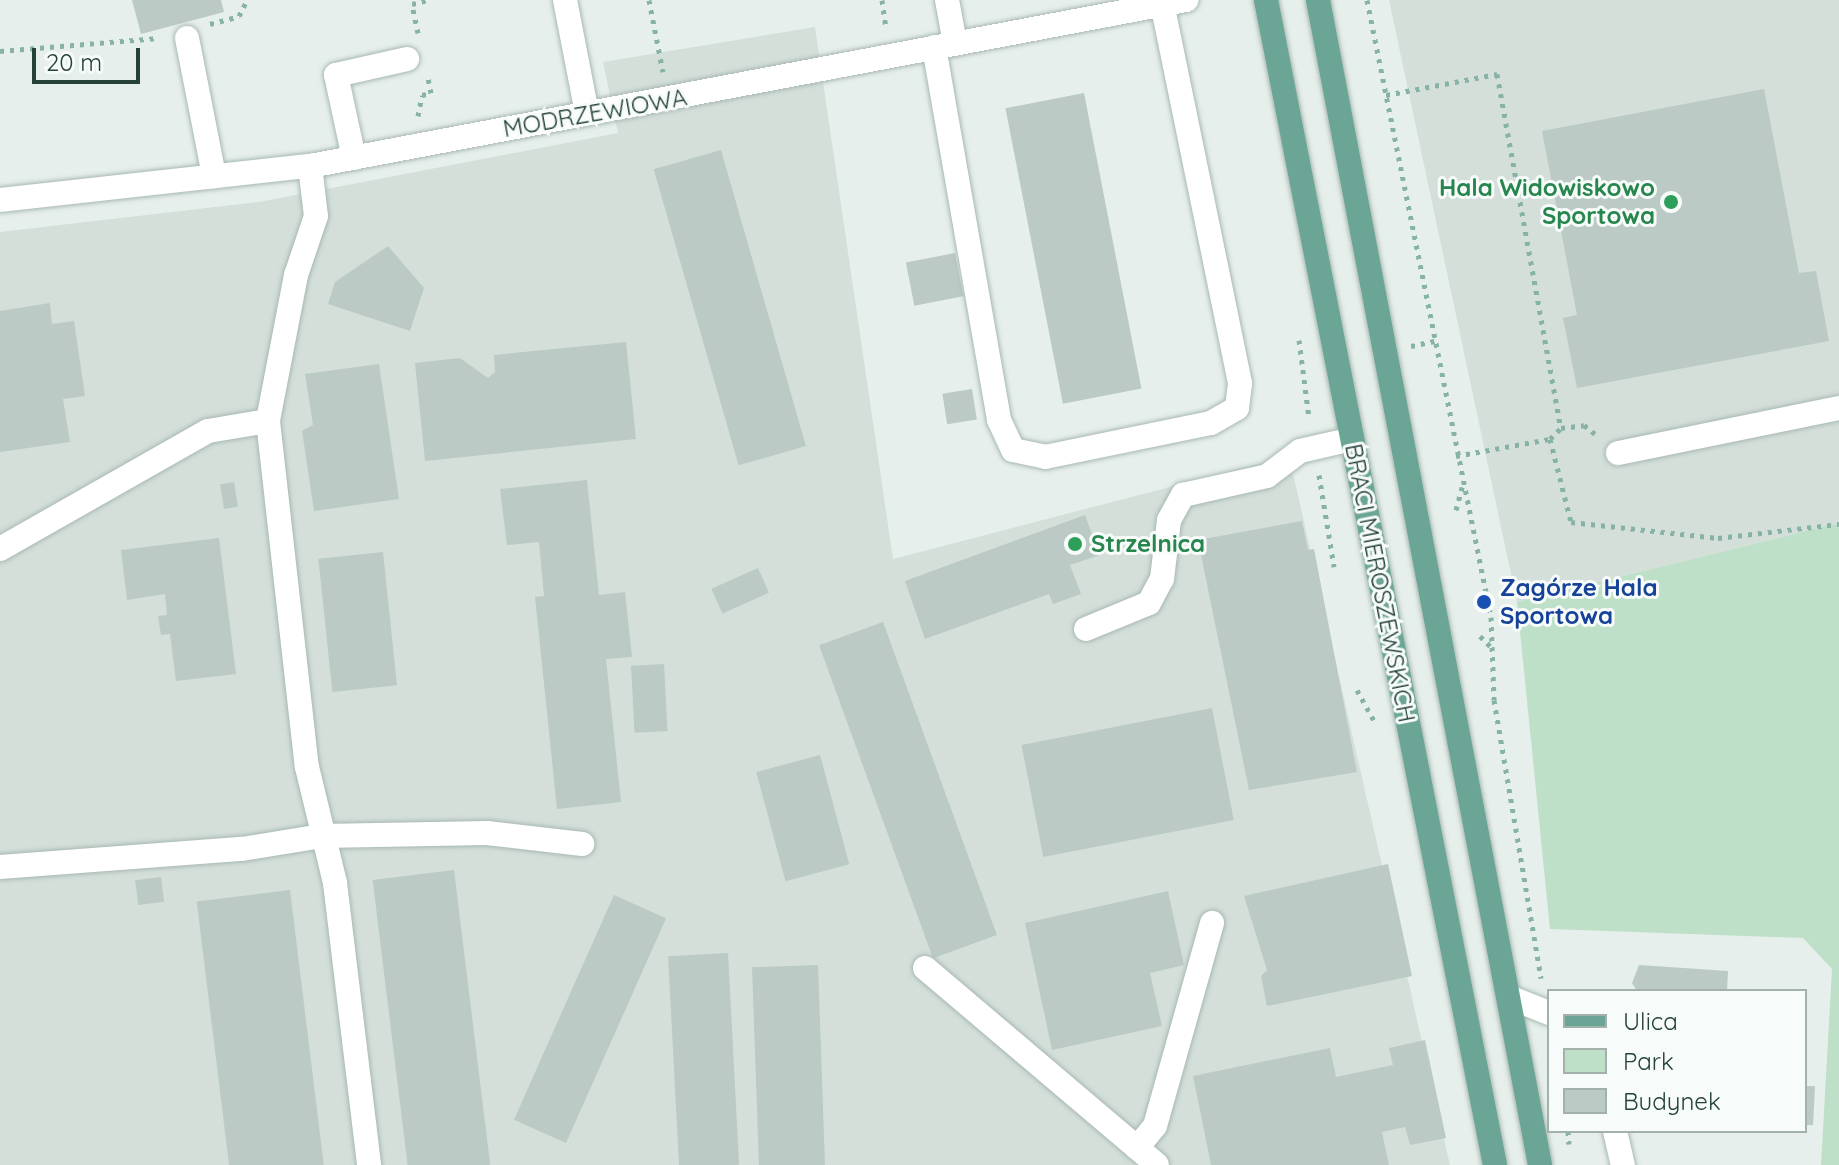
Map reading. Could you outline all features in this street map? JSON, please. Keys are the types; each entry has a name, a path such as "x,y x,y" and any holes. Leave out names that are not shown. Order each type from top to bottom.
{"main road":[{"name":"BRACI MIEROSZEWSKICH","path":"1266,0 1495,1165"},
{"name":"BRACI MIEROSZEWSKICH","path":"1318,0 1540,1165"}],"street":[{"path":"565,0 587,113"},
{"path":"947,0 944,45 999,420 1013,450 1045,457 1211,423 1237,408 1240,383 1174,2"},
{"name":"MODRZEWIOWA","path":"0,200 310,166 1174,2"},
{"path":"187,33 214,176"},
{"path":"354,158 336,75 407,59"},
{"path":"310,166 316,216 296,275 268,421 321,836 335,883 369,1165"},
{"path":"1618,453 1839,408"},
{"path":"0,549 208,431 268,421"},
{"path":"1086,629 1149,603 1162,579 1169,520 1183,495 1267,476 1300,451 1352,439"},
{"path":"0,867 242,849 321,836 487,833 582,844"},
{"path":"1137,1148 1155,1126 1212,923"},
{"path":"925,968 1157,1165"},
{"path":"1509,997 1547,1012"},
{"path":"1615,1133 1623,1165"}],"path":[{"path":"0,51 187,33 239,16 247,0"},
{"path":"649,0 668,100"},
{"path":"1367,0 1492,649 1542,989"},
{"path":"1386,95 1497,74 1561,428"},
{"path":"1456,456 1550,439 1561,428 1584,425 1618,453"},
{"path":"1550,439 1571,522 1718,538 1839,524"},
{"path":"1456,510 1462,484"},
{"path":"1480,636 1492,649"}],"shaded area":[{"path":"1389,0 1839,0 1839,523 1517,602"},
{"path":"815,27 893,559 1289,456 1450,1165 0,1165 0,232 259,202 618,133 603,62"}],"green space":[{"path":"1839,523 1839,1165 1821,1165 1832,969 1803,938 1550,929 1517,602"}],"building":[{"path":"132,0 221,0 224,12 141,34"},
{"name":"Hala Widowiskowo Sportowa","path":"1764,89 1799,273 1816,271 1829,341 1577,388 1563,318 1577,315 1542,131"},
{"path":"1084,93 1141,388 1063,404 1005,108"},
{"path":"721,150 806,446 739,465 654,169"},
{"path":"388,246 424,288 410,331 328,304 335,282"},
{"path":"955,253 963,296 914,306 906,263"},
{"path":"50,303 52,324 74,321 85,396 63,399 70,442 0,452 0,311"},
{"path":"626,342 636,439 425,461 415,363 460,358 488,378 495,372 494,355"},
{"path":"379,364 399,499 314,511 302,431 313,425 305,374"},
{"path":"972,389 977,420 947,424 942,394"},
{"path":"587,480 599,595 625,592 632,657 606,659 621,802 557,809 535,597 544,596 539,542 507,545 500,489"},
{"path":"234,482 238,507 224,509 220,484"},
{"path":"1085,515 1100,555 1070,565 1081,594 1053,604 1049,594 925,639 905,581"},
{"path":"1302,521 1308,550 1314,549 1357,772 1249,790 1198,540"},
{"path":"219,538 236,674 176,681 170,634 161,635 158,616 167,615 165,594 127,600 121,550"},
{"path":"383,552 397,685 332,692 318,559"},
{"path":"758,568 769,593 722,613 711,589"},
{"path":"883,622 997,935 933,958 819,645"},
{"path":"664,664 668,731 635,733 631,666"},
{"path":"1212,708 1234,820 1043,857 1022,745"},
{"path":"820,755 849,864 785,881 756,772"},
{"path":"1388,864 1412,976 1267,1006 1261,976 1267,970 1244,896"},
{"path":"454,870 490,1165 408,1165 373,880"},
{"path":"161,877 164,902 138,905 135,880"},
{"path":"290,890 324,1165 229,1165 197,901"},
{"path":"1168,891 1184,965 1150,973 1162,1026 1052,1050 1025,923"},
{"path":"614,895 666,918 566,1143 514,1120"},
{"path":"728,953 739,1165 679,1165 668,956"},
{"path":"818,965 825,1165 759,1165 752,967"},
{"path":"1639,965 1728,971 1727,989 1636,989 1632,983"},
{"path":"1425,1040 1446,1138 1410,1145 1405,1127 1382,1132 1389,1165 1211,1165 1193,1076 1330,1048 1336,1077 1393,1065 1389,1048"},
{"path":"1807,1086 1815,1086 1813,1125 1807,1125"}],"place":[{"name":"Hala Widowiskowo Sportowa","path":"1671,202"},
{"name":"Strzelnica","path":"1075,544"},
{"name":"Zagórze Hala Sportowa","path":"1484,602"}]}
